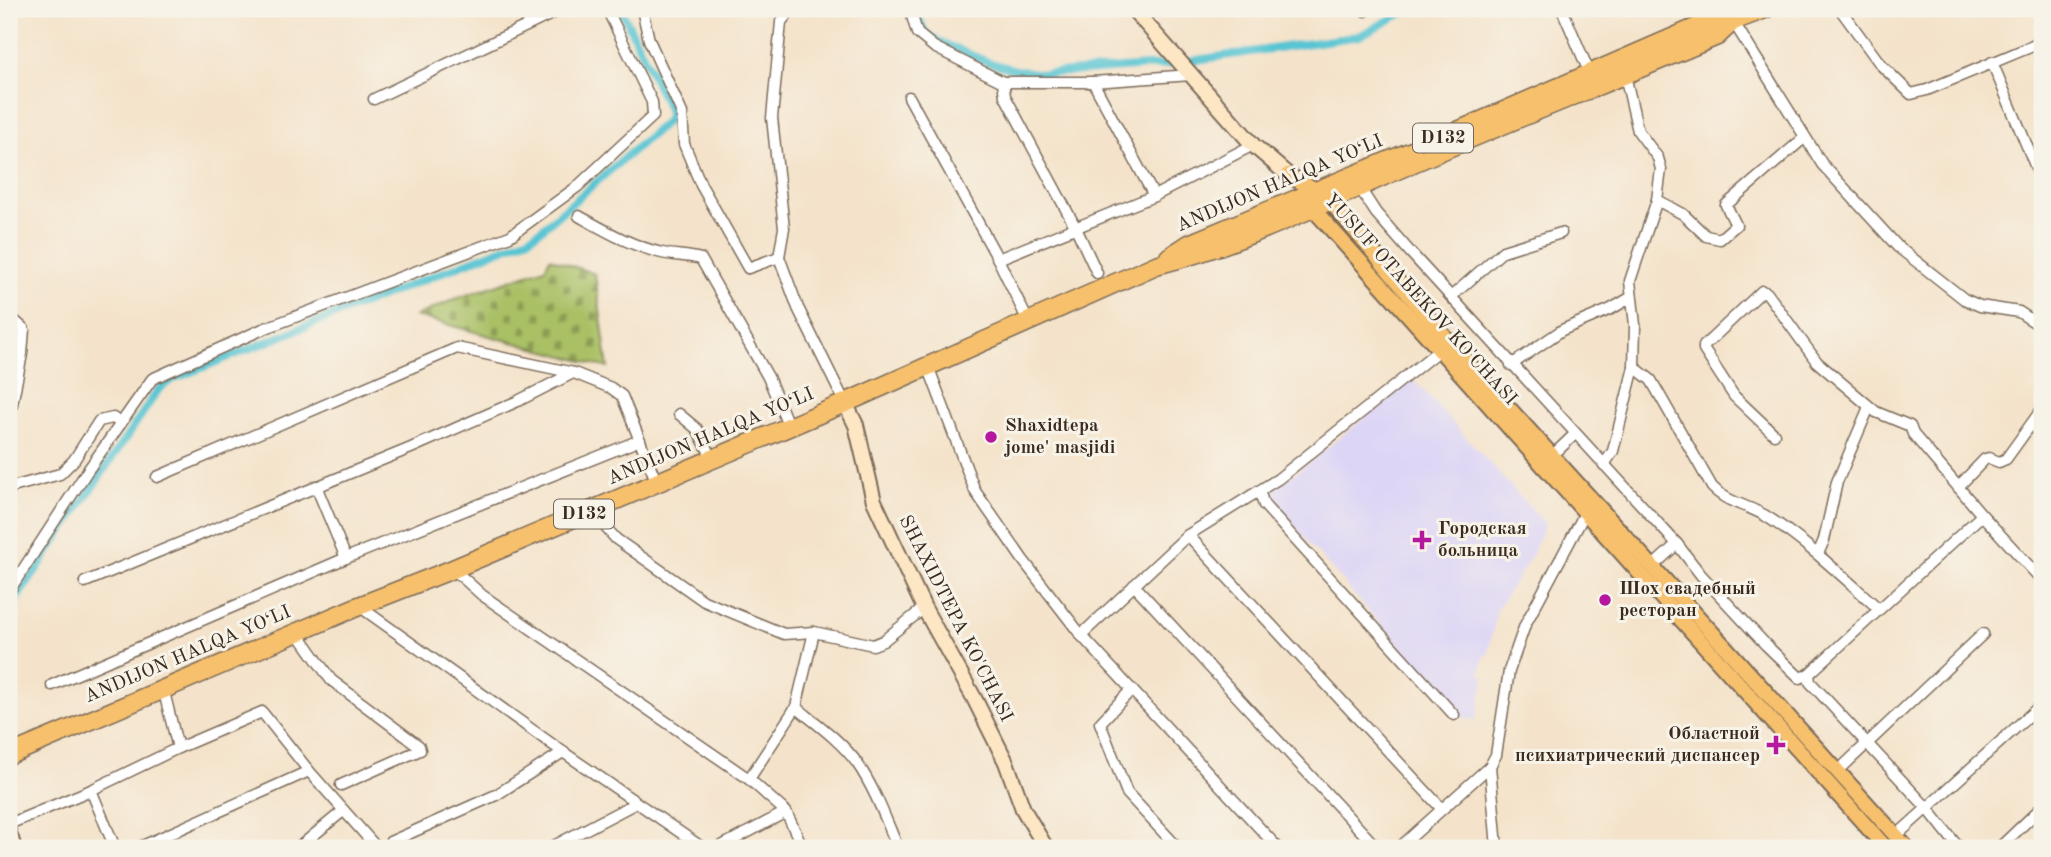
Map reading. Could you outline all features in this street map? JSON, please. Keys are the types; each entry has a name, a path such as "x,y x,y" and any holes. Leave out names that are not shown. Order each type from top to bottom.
{"highway":[{"name":"ANDIJON HALQA YO‘LI","path":"1315,199 1359,187 1625,75 1717,36 1733,22 1765,9"},
{"name":"ANDIJON HALQA YO‘LI","path":"9,755 789,427 1156,265 1198,255 1315,199 1709,22 1733,22"}],"main road":[{"name":"YUSUF OTABEKOV KO'CHASI","path":"1288,175 1315,199 1450,342 1907,848"},
{"name":"YUSUF OTABEKOV KO'CHASI","path":"1315,199 1438,351 1886,848"}],"street":[{"path":"374,99 562,9"},
{"path":"9,592 152,379 263,330 510,236 577,187 653,116 652,102 607,9"},
{"path":"642,9 649,40 682,113 684,144 701,185 748,268 779,257"},
{"path":"790,9 781,22 772,118 784,228 779,257 798,308 845,403"},
{"path":"909,9 917,33 933,47 1003,82 1093,82 1189,73"},
{"path":"1133,9 1253,145 1288,175"},
{"path":"1562,9 1590,74"},
{"path":"1840,9 1881,65 1912,94 2042,42"},
{"path":"1733,22 1822,164 1898,247 1964,299 1980,306 2019,312 2042,327"},
{"path":"1992,62 2042,180"},
{"path":"1604,465 1613,451 1634,367 1630,281 1657,200 1660,163 1638,131 1625,75"},
{"path":"1003,82 1004,96 1076,228 1097,273"},
{"path":"1093,82 1154,196"},
{"path":"909,97 999,259 1028,321"},
{"path":"1657,200 1683,214 1706,236 1720,239 1736,225 1726,205 1804,138"},
{"path":"999,259 1154,196 1253,145"},
{"path":"1359,187 1376,214 1511,365 1677,544 1701,575 1800,678 1809,674 1982,515"},
{"path":"579,216 619,239 664,254 701,259 768,377 789,427"},
{"path":"1452,296 1503,251 1561,233"},
{"path":"1774,434 1734,396 1704,350 1704,346 1762,291 1767,293 1817,362 1869,407 1910,426 1913,434 1958,487 2042,580"},
{"path":"1511,365 1562,330 1630,298"},
{"path":"9,316 24,329 22,354 9,419"},
{"path":"157,477 457,348 574,373 611,388 622,396 657,483"},
{"path":"1081,635 1188,535 1278,479 1438,351"},
{"path":"928,366 975,491 1023,560 1081,635 1278,848"},
{"path":"1634,367 1651,380 1667,411 1719,494 1767,516 1818,554 1879,609"},
{"path":"85,582 411,448 574,373"},
{"name":"SHAXIDTEPA KO'CHASI","path":"845,403 856,425 874,501 924,608 1006,762 1023,809 1046,848"},
{"path":"1818,554 1824,540 1837,482 1869,407"},
{"path":"1958,487 1985,459 1999,462 2006,459 2042,409"},
{"path":"679,414 697,429 713,459"},
{"path":"9,488 60,474 74,460 99,421 113,418 121,423"},
{"path":"1552,456 1576,435"},
{"path":"52,685 346,558 640,440"},
{"path":"316,486 346,558"},
{"path":"1259,491 1264,505 1454,715"},
{"path":"591,511 616,539 704,601 784,634 814,632 873,645 883,641 924,608"},
{"path":"1399,848 1490,766 1496,755 1509,671 1525,625 1586,513"},
{"path":"1188,535 1442,810"},
{"path":"1652,567 1677,544"},
{"path":"453,569 482,596 749,779 786,812 803,848"},
{"path":"1134,584 1377,848"},
{"path":"359,606 703,848"},
{"path":"297,632 331,680 419,746 420,750 341,785"},
{"path":"749,779 796,707 814,632"},
{"path":"1839,771 1983,634"},
{"path":"1809,674 1810,682 1928,809 1959,848"},
{"path":"163,688 178,748"},
{"path":"1132,689 1100,723 1127,793 1178,848"},
{"path":"1896,836 2042,704"},
{"path":"796,707 834,738 856,762 873,791 898,848"},
{"path":"9,824 91,790 178,748 262,712 309,771 377,848"},
{"path":"390,842 496,795 563,752"},
{"path":"1490,766 1497,848"},
{"path":"138,848 309,771"},
{"path":"91,790 115,848"},
{"path":"550,848 636,803"},
{"path":"1999,848 2042,807"},
{"path":"298,848 344,811"},
{"path":"718,848 786,812"},
{"path":"9,833 14,848"}],"shaded area":[{"name":"Городская больница","path":"1413,379 1545,524 1532,555 1497,609 1488,655 1484,655 1480,675 1485,676 1476,720 1463,718 1267,496"}],"green space":[{"path":"550,258 595,274 608,368 416,316 455,299 545,268"}],"waterway":[{"path":"9,610 159,389 171,380 529,238 666,122 670,115 668,108 621,9"},
{"path":"916,9 925,32 939,42 988,62 1042,74 1162,65 1359,36 1410,9"}],"place":[{"name":"Shaxidtepa jome' masjidi","path":"991,437"},
{"name":"Городская больница","path":"1422,540"},
{"name":"Шох свадебный ресторан","path":"1605,600"},
{"name":"Областной психиатрический диспансер","path":"1776,745"}]}
